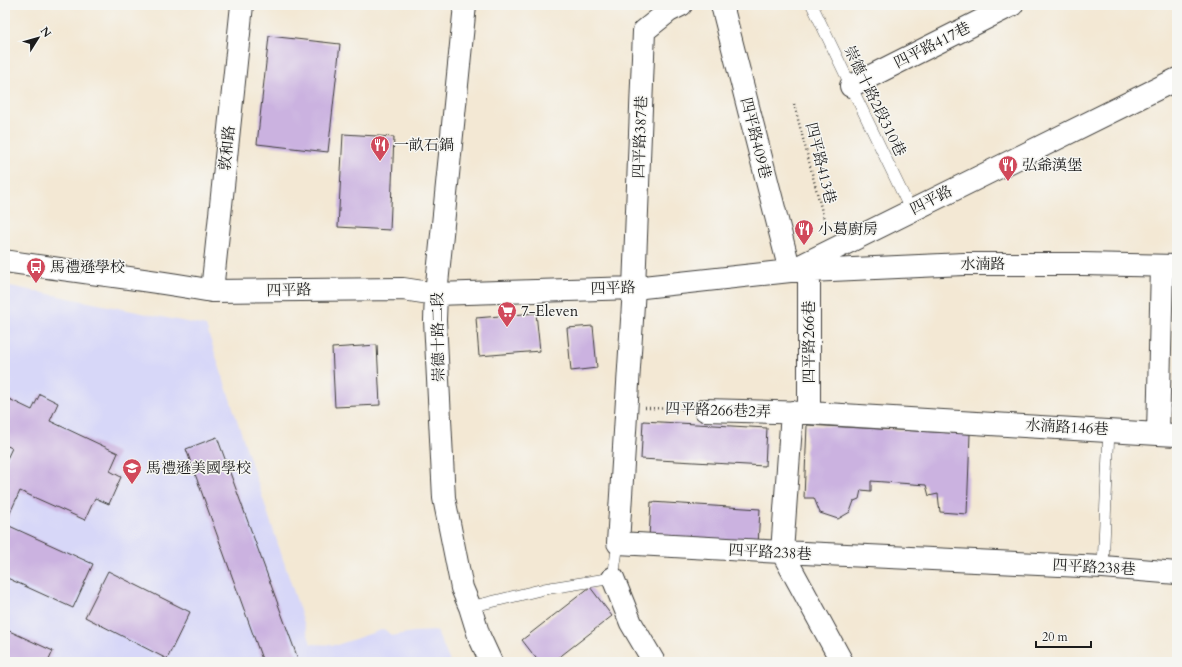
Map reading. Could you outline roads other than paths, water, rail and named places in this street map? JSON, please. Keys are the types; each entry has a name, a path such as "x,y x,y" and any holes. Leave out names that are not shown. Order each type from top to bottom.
{"street":[{"name":"敦和路","path":"212,290 242,5"},
{"name":"崇德十路二段","path":"465,5 436,294 435,320 444,498 462,588 479,636 491,662"},
{"name":"四平路387巷","path":"634,288 644,31 669,11 681,5"},
{"name":"四平路409巷","path":"722,5 799,271"},
{"name":"四平路417巷","path":"851,86 1012,5"},
{"name":"四平路","path":"5,261 212,290 403,289 436,294 634,288 799,271 832,250 1177,79"},
{"name":"水湳路","path":"799,271 964,264 1170,266"},
{"name":"水湳路146巷","path":"800,413 1168,434 1170,266"},
{"name":"四平路266巷","path":"782,552 800,413 799,271"},
{"path":"618,543 634,288"},
{"name":"四平路266巷2弄","path":"705,410 800,413"},
{"name":"四平路238巷","path":"618,543 1103,567 1177,573"},
{"path":"782,552 842,662"},
{"path":"613,578 631,623 654,662"}],"lane":[{"name":"崇德十路2段310巷","path":"812,5 911,211"},
{"path":"1103,567 1109,430"},
{"path":"470,607 544,589 613,578 618,543"}],"place":[{"name":"一畝石鍋","path":"380,162"},
{"name":"弘爺漢堡","path":"1008,182"},
{"name":"小葛廚房","path":"804,246"},
{"name":"馬禮遜學校","path":"36,284"},
{"name":"7-Eleven","path":"507,328"},
{"name":"馬禮遜美國學校","path":"132,485"}]}
